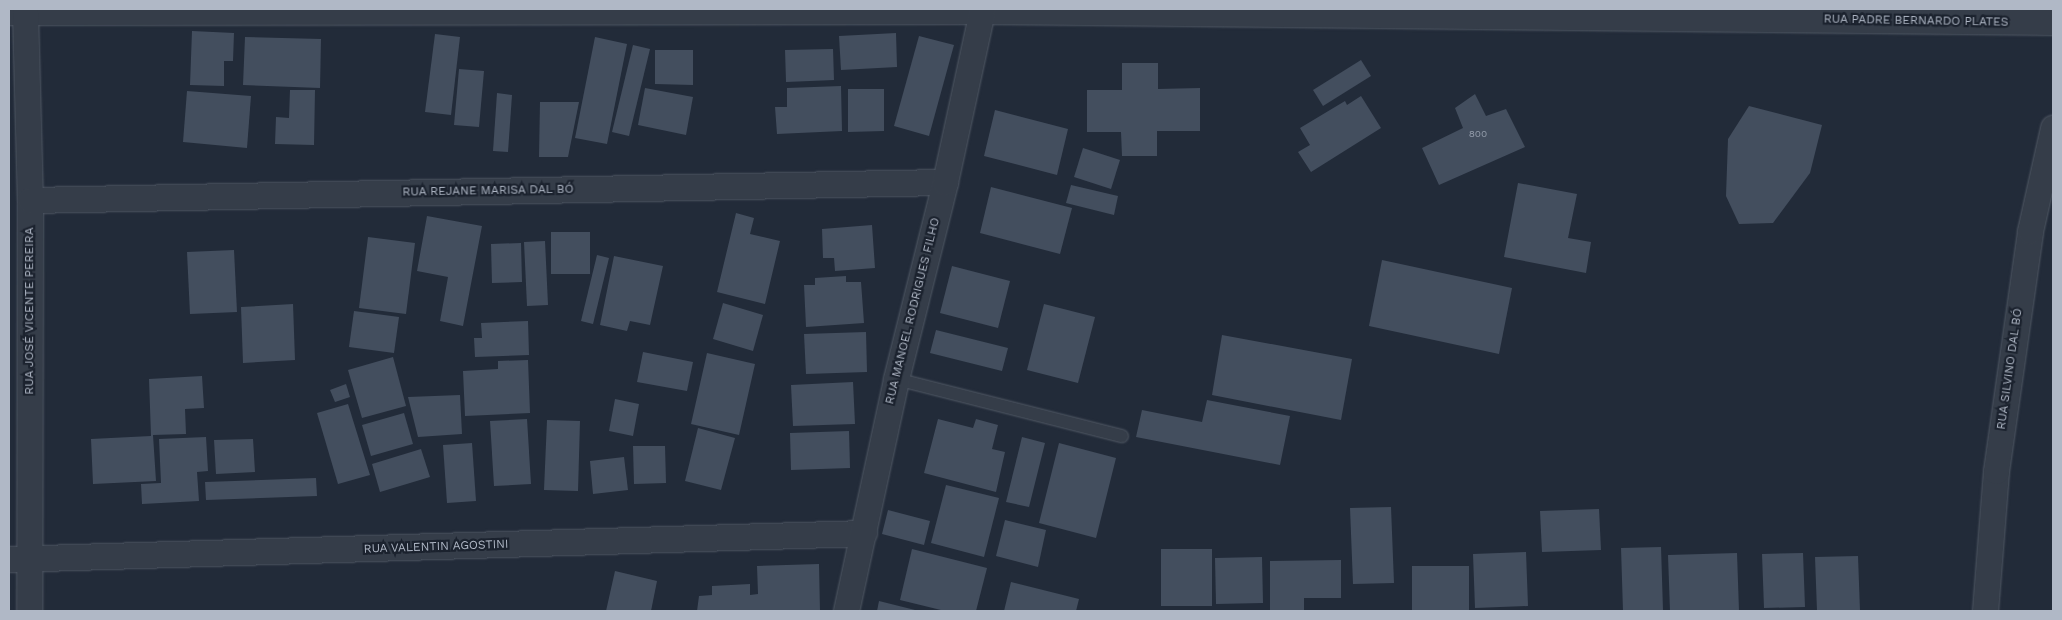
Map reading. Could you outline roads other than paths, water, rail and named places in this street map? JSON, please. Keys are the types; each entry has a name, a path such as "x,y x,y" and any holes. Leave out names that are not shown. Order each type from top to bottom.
{"street":[{"name":"RUA PADRE BERNARDO PLATES","path":"17,12 982,11 2053,22"},
{"name":"RUA MANOEL RODRIGUES FILHO","path":"846,611 896,378 945,182 982,11"},
{"name":"RUA JOSÉ VICENTE PEREIRA","path":"17,12 30,200 19,559 29,611"},
{"name":"RUA SILVINO DAL BÓ","path":"1985,611 1996,471 2028,241 2053,128"},
{"name":"RUA REJANE MARISA DAL BÓ","path":"30,200 945,182"},
{"name":"RUA VALENTIN AGOSTINI","path":"19,559 864,533"}],"lane":[{"path":"896,378 1122,436"}]}
